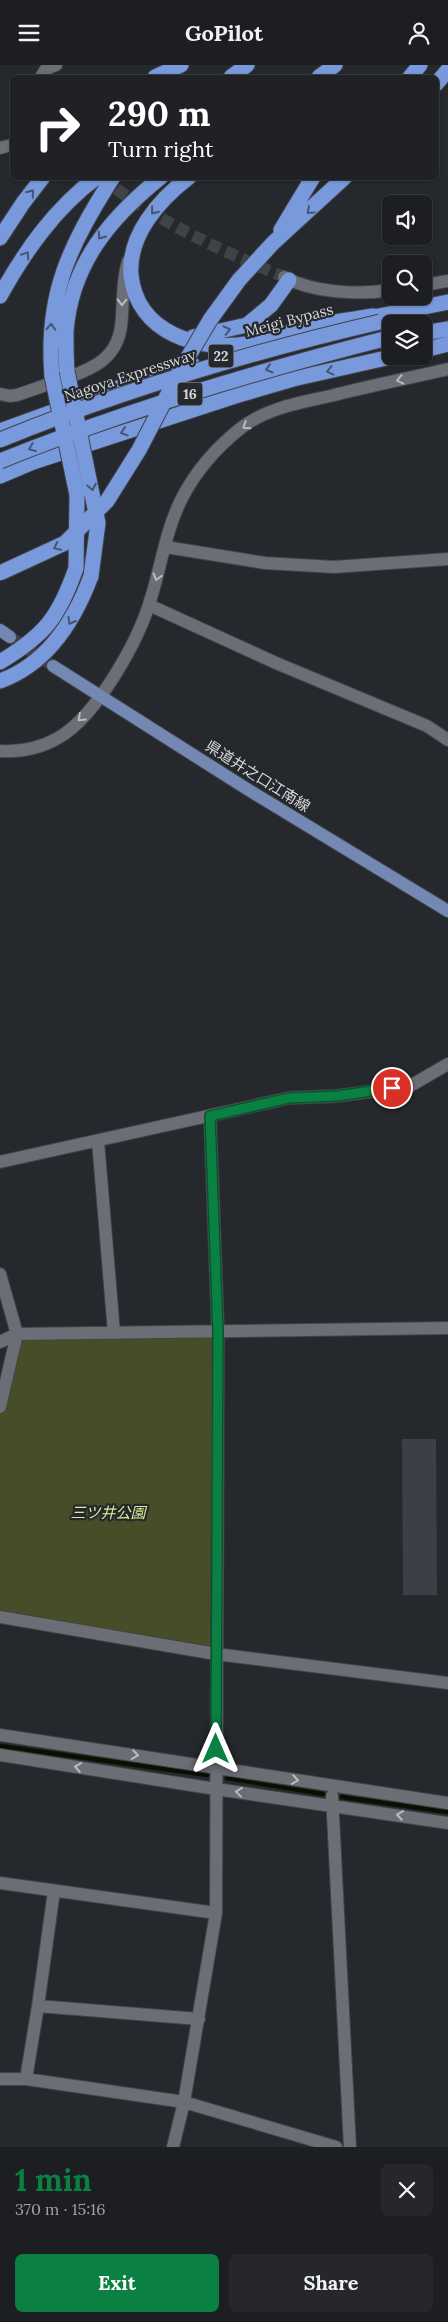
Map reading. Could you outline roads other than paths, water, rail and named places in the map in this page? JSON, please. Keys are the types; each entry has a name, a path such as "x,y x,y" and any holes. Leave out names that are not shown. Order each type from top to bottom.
{"highway":[{"path":"159,75 181,65"},
{"path":"234,75 247,65"},
{"path":"322,75 334,65"},
{"path":"412,75 420,65"},
{"path":"439,80 448,70"},
{"path":"0,238 41,180"},
{"path":"0,296 55,214 77,192 93,180"},
{"path":"0,662 28,645 50,624 66,597 76,567 77,495 52,376 50,350 51,320 56,291 67,260 83,225 111,180"},
{"path":"0,681 30,666 48,650 67,627 81,602 91,576 98,523 66,371 66,331 73,297 85,263 102,234 122,210 157,180"},
{"path":"185,180 175,188 152,213 137,238 130,266 133,289 142,310 158,326 179,338 197,343 230,345 250,343 313,326 381,315"},
{"path":"273,243 311,180"},
{"path":"0,573 65,543 107,501 139,450 180,369 210,320 239,280 273,243 342,180"},
{"path":"179,338 196,337 247,325 271,305 286,278"},
{"name":"Meigi Bypass","path":"0,431 151,376 292,337 381,315 448,302"},
{"name":"Nagoya Expressway","path":"0,439 38,424 165,381 283,344 380,322 448,311"},
{"path":"432,332 448,329"},
{"name":"16","path":"0,461 44,443 183,396 286,364 382,340"},
{"path":"432,348 448,344"},
{"path":"0,476 33,462 285,381 382,359"},
{"path":"0,483 33,462"}],"main road":[{"name":"県道井之口江南線","path":"53,666 100,697 448,911"}],"street":[{"path":"42,75 46,69 56,65"},
{"path":"0,394 17,395 91,369 108,357 118,338 125,271 137,238"},
{"path":"286,278 317,288 345,292 382,291"},
{"path":"432,284 448,281"},
{"path":"0,751 39,747 60,737 86,714 100,697 139,633 180,501 193,479 216,450 242,427 273,410 448,369"},
{"path":"166,547 265,563 334,567 448,559"},
{"path":"149,605 276,663 427,726 448,740"},
{"path":"0,1162 289,1098 337,1096 410,1086 448,1064"},
{"path":"173,2147 184,2102 216,1913 218,1332 210,1116"},
{"path":"98,1141 114,1333"},
{"path":"0,1274 17,1335 0,1407"},
{"path":"0,1343 17,1335 448,1328"},
{"path":"0,1617 216,1653 448,1683"},
{"path":"0,1735 448,1803"},
{"path":"0,1755 448,1823"},
{"path":"332,1786 350,2147"},
{"path":"0,1883 216,1913"},
{"path":"26,2079 54,1891"},
{"path":"38,2006 199,2019"},
{"path":"0,2079 26,2079 184,2102 336,2147"}],"waterway":[{"path":"0,1746 207,1775"},
{"path":"227,1778 323,1794"},
{"path":"342,1797 448,1812"}],"tunnel":[{"path":"105,180 166,221 236,256 284,277"},
{"path":"10,637 53,666"}],"park label":[{"name":"三ツ井公園","path":"108,1512"}]}
